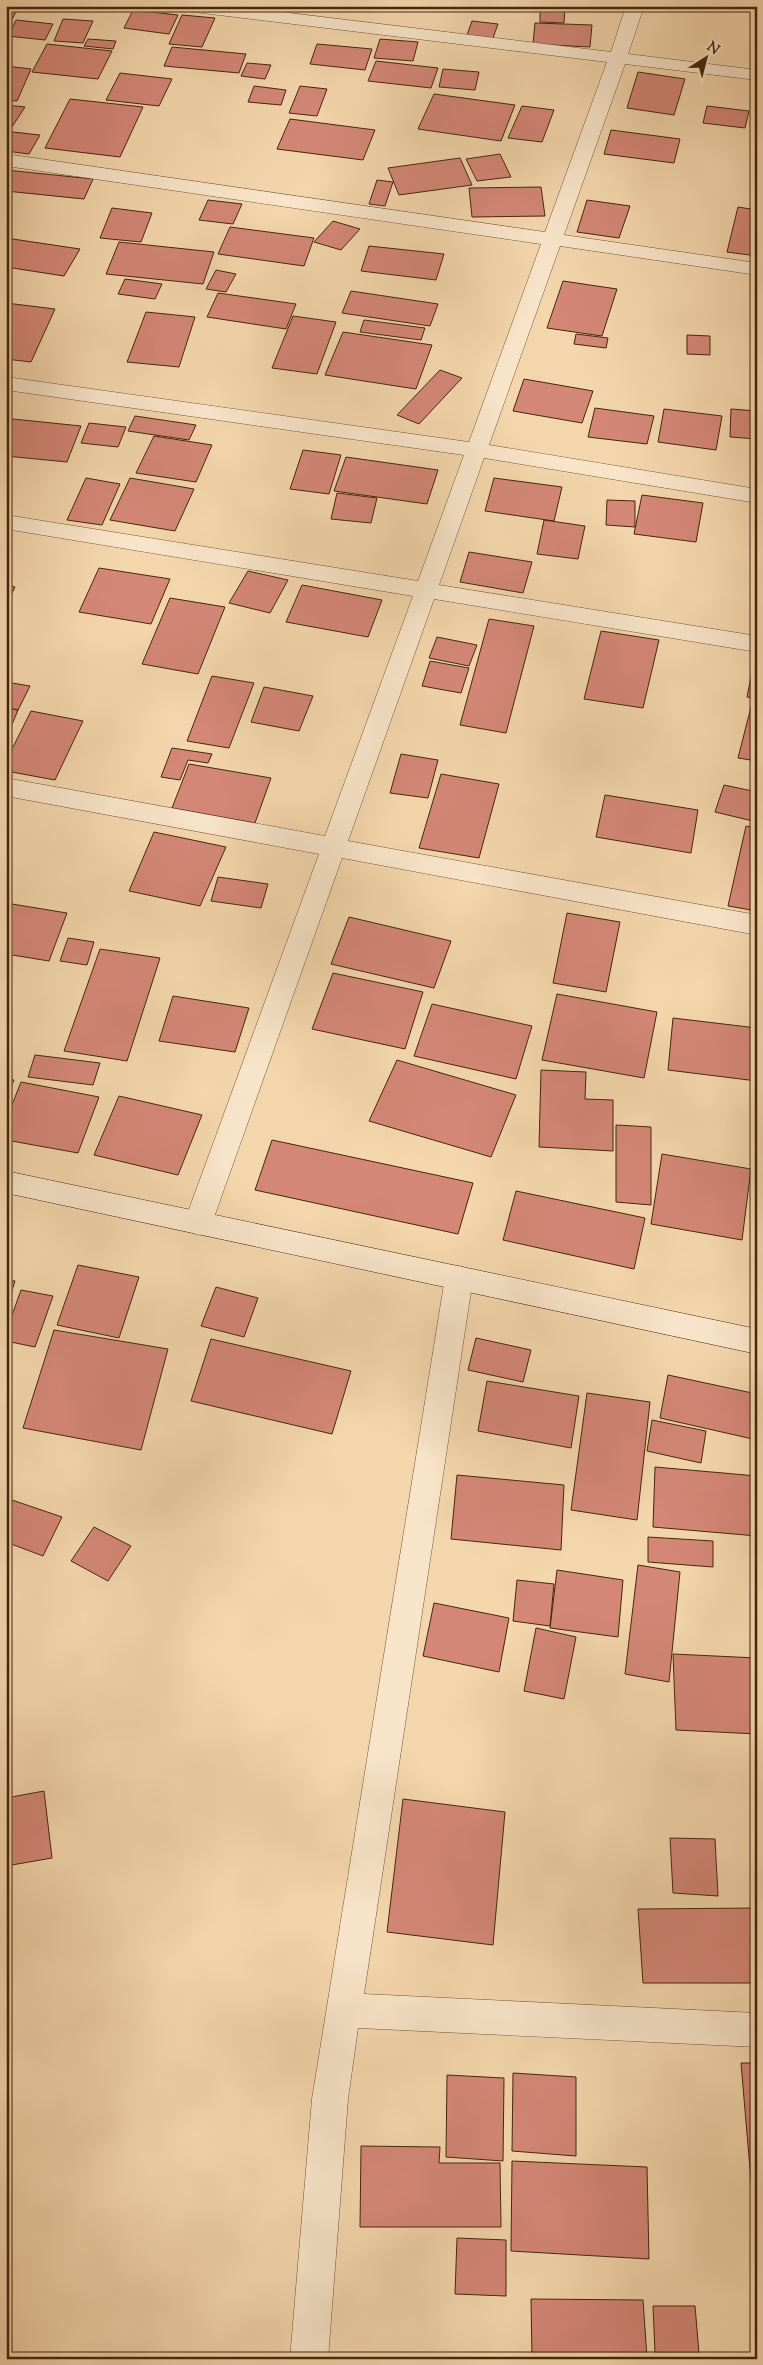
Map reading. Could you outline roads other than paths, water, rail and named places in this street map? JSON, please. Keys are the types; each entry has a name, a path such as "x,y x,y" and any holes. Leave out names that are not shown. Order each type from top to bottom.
{"street":[{"path":"186,6 757,75"},
{"path":"198,1223 618,58 635,6"},
{"path":"6,160 757,269"},
{"path":"6,383 476,450 757,496"},
{"path":"6,522 757,644"},
{"path":"6,788 757,925"},
{"path":"6,1182 757,1342"},
{"path":"310,2359 330,2099 459,1278"},
{"path":"344,2010 757,2030"}]}
